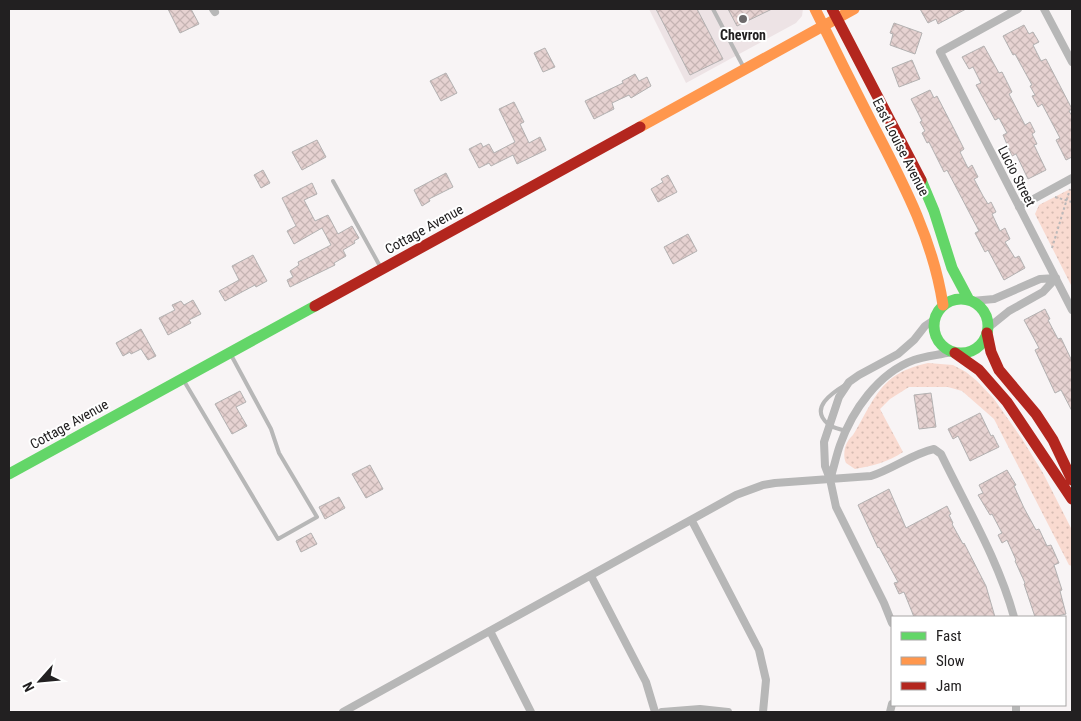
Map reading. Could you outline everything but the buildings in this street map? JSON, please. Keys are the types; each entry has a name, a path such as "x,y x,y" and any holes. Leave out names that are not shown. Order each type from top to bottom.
{"street":[{"name":"East Louise Avenue","path":"815,9 918,214 936,265 941,284 943,305"},
{"name":"Cottage Avenue","path":"9,474 823,26 835,14 854,9"},
{"name":"Lucio Street","path":"1018,9 940,52 1072,310"},
{"path":"1044,9 1072,62"},
{"name":"East Louise Avenue","path":"835,14 918,174 934,211 952,268 971,301 984,312 988,320 992,356 999,370 1036,414 1053,440 1072,480"},
{"path":"1019,207 1072,178"},
{"path":"1056,278 1040,279 994,299 971,301 960,298 951,300 937,312 933,328 939,343 979,370 1007,402 1072,499"},
{"path":"830,479 846,431 861,405 888,375 914,360 973,351 985,340 988,331 1009,311 1043,292 1056,278"},
{"path":"891,620 836,507 823,452 828,425 839,397 849,382 898,354 914,340 925,326 934,320"},
{"path":"343,712 736,495 763,486 871,476 889,470 934,449 941,454 992,556 1001,576 1014,616"},
{"path":"692,520 759,650 766,680 763,712"},
{"path":"591,576 646,682 655,712"},
{"path":"490,631 531,712"},
{"path":"662,712 700,709 728,712"}],"lane":[{"path":"713,9 744,68"},
{"path":"334,181 382,270"},
{"path":"183,379 278,539 317,517 279,452 271,429 230,353"},
{"path":"846,431 828,425 822,414 822,403 849,382"}],"path":[{"path":"1052,248 1070,189"},
{"path":"1055,197 1072,202"}],"shaded area":[{"path":"649,9 803,9 802,16 796,23 686,83"},
{"path":"1072,188 1072,287 1035,214 1039,205"},
{"path":"928,363 953,365 966,372 994,399 1043,473 1072,530 1072,566 1069,565 994,419 962,391 948,387 909,387 890,399 880,409 903,452 886,461 861,468 855,469 846,463 844,455 847,443 880,390 900,373"}],"traffic: fast":[{"path":"921,180 934,211 952,268 969,300"},
{"path":"956,299 966,299 976,303 984,311 988,326 984,341 976,349 966,353 956,353 946,349 938,341 934,331 934,321 938,311 946,303 956,299"},
{"path":"9,474 315,306"}],"traffic: slow":[{"path":"815,9 895,168 915,212 932,257 943,305"},
{"path":"640,127 854,9"}],"traffic: jam":[{"path":"832,9 921,180"},
{"path":"315,306 640,127"},
{"path":"987,333 991,352 999,370 1036,414 1053,440 1072,480"},
{"path":"955,353 979,370 1007,402 1072,499"}],"place":[{"name":"Chevron","path":"743,19"}]}
